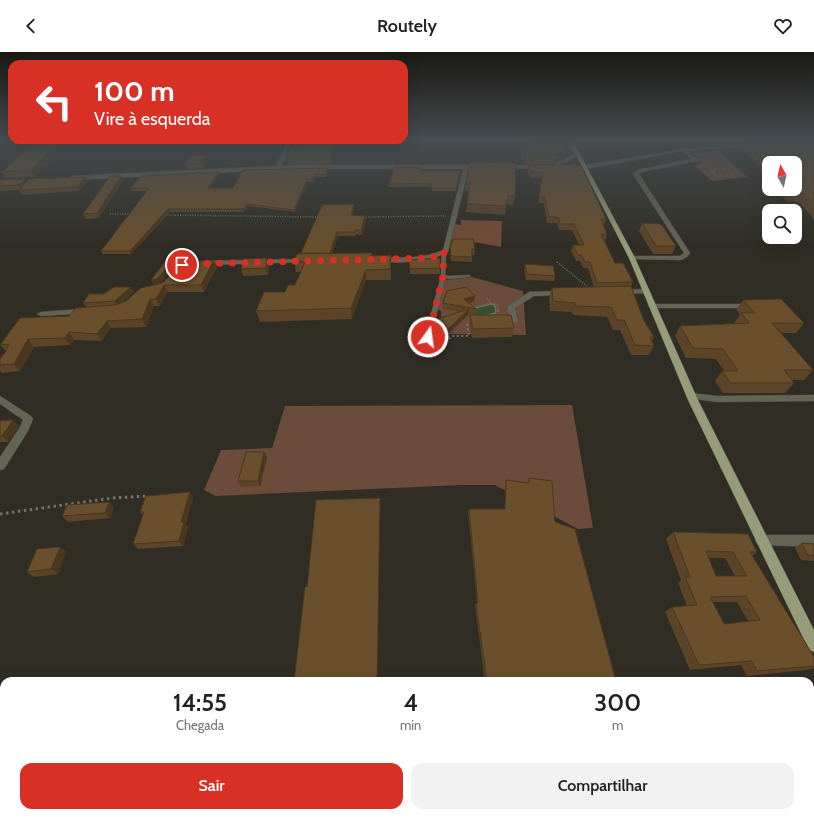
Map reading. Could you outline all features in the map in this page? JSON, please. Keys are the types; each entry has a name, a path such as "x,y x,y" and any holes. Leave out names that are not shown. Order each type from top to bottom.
{"main road":[{"path":"589,175 632,258 691,396 814,645"}],"street":[{"path":"67,178 137,175"},
{"path":"373,259 428,258 440,255 444,252 464,175"},
{"path":"632,258 681,258 686,256 687,253 636,175"},
{"path":"192,264 318,260"},
{"path":"594,292 646,291"},
{"path":"514,322 511,306 532,294 571,293"},
{"path":"652,306 764,306"},
{"path":"41,314 96,310"},
{"path":"691,396 717,399 814,398"},
{"path":"0,399 28,419 25,428 0,466"},
{"path":"761,540 814,541"}],"lane":[{"path":"441,341 429,340 428,337 443,276 444,252"},
{"path":"443,276 449,278 469,276"}],"path":[{"path":"715,175 718,178"},
{"path":"720,175 724,176 730,175"},
{"path":"110,214 132,214"},
{"path":"162,215 324,217"},
{"path":"360,217 454,215"},
{"path":"557,262 594,292"},
{"path":"484,318 497,314 499,311 496,304 491,303 487,298"},
{"path":"470,309 491,303"},
{"path":"441,341 446,341 452,336 470,336 467,323 473,323"},
{"path":"0,514 112,498 155,495"}],"shaded area":[{"path":"705,175 745,175 747,177 712,181"},
{"path":"461,220 502,221 501,247 480,243 451,241 455,224 461,225"},
{"path":"472,277 523,291 526,335 451,334 445,339 430,338 433,325 441,321 441,311 435,308 441,286 446,280"},
{"path":"491,304 495,305 495,313 480,317 471,314 472,309"},
{"path":"572,405 593,528 578,529 495,485 461,485 216,496 204,490 221,450 272,448 285,406"}],"building":[{"path":"217,175 208,188 233,188 240,175 315,175 313,179 307,179 294,210 247,204 243,209 168,209 130,251 101,251 149,188 130,188 142,176"},
{"path":"392,175 459,175 456,188 432,188 431,183 389,184"},
{"path":"467,175 516,175 515,196 508,196 506,206 467,204 470,182 466,182"},
{"path":"543,175 585,175 606,219 601,219 607,235 601,234 615,263 623,263 633,282 597,283 590,262 585,262 581,255 578,255 573,245 584,245 574,224 560,224 558,217 549,217 545,197 539,197"},
{"path":"802,175 814,175 814,205 804,194 802,194"},
{"path":"110,176 121,176 97,213 83,214"},
{"path":"86,177 77,187 19,190 29,179"},
{"path":"25,179 19,185 0,186 0,180"},
{"path":"354,204 351,215 365,216 361,230 355,230 355,232 337,232 330,253 301,253 322,205"},
{"path":"642,223 661,224 676,246 656,246"},
{"path":"453,239 473,239 475,249 472,249 472,257 451,256 450,247"},
{"path":"372,253 370,256 391,255 390,269 366,270 351,308 256,311 264,292 285,292 288,285 295,285 305,262 294,261 297,254"},
{"path":"267,258 266,268 241,269 244,259"},
{"path":"440,258 440,268 410,269 409,260"},
{"path":"214,260 201,285 164,285 156,299 150,299 142,319 107,321 97,334 69,332 65,338 28,339 14,364 0,365 0,359 9,344 0,345 20,318 69,316 76,308 115,305 126,301 141,288 163,283 177,266 184,262"},
{"path":"164,263 171,263 157,279 151,280"},
{"path":"525,264 553,266 555,276 527,274"},
{"path":"631,286 644,321 654,337 650,337 654,346 635,345 624,320 617,320 611,307 576,306 575,303 553,301 552,288"},
{"path":"114,287 131,287 115,301 83,303 89,294 103,294"},
{"path":"466,287 475,296 464,299 476,309 443,303 447,291"},
{"path":"781,299 804,323 772,323 813,370 784,370 794,383 731,383 722,371 738,371 723,349 693,348 680,326 749,323 741,313 755,313 743,300"},
{"path":"469,309 446,331 438,330 437,319"},
{"path":"470,315 511,315 514,328 473,329"},
{"path":"13,420 2,436 0,436 0,421"},
{"path":"246,452 264,452 258,481 238,481"},
{"path":"529,478 552,481 555,522 575,529 615,677 486,677 476,603 478,603 469,509 505,509 506,480 529,483"},
{"path":"190,492 181,522 184,522 179,541 133,544 144,512 140,512 146,496"},
{"path":"380,498 377,677 294,677 305,587 307,587 316,500"},
{"path":"109,502 105,513 62,516 67,505"},
{"path":"673,532 748,534 757,552 750,552 814,657 814,666 757,671 752,661 699,665 672,607 697,605 685,577 690,577","holes":["706,551 733,552 747,576 716,576","746,596 760,620 724,624 710,597"]},
{"path":"802,543 814,544 814,556 808,555"},
{"path":"60,547 51,569 27,572 37,549"}],"route":[{"path":"182,265 428,258 440,255 444,252 443,276 428,337"}]}
